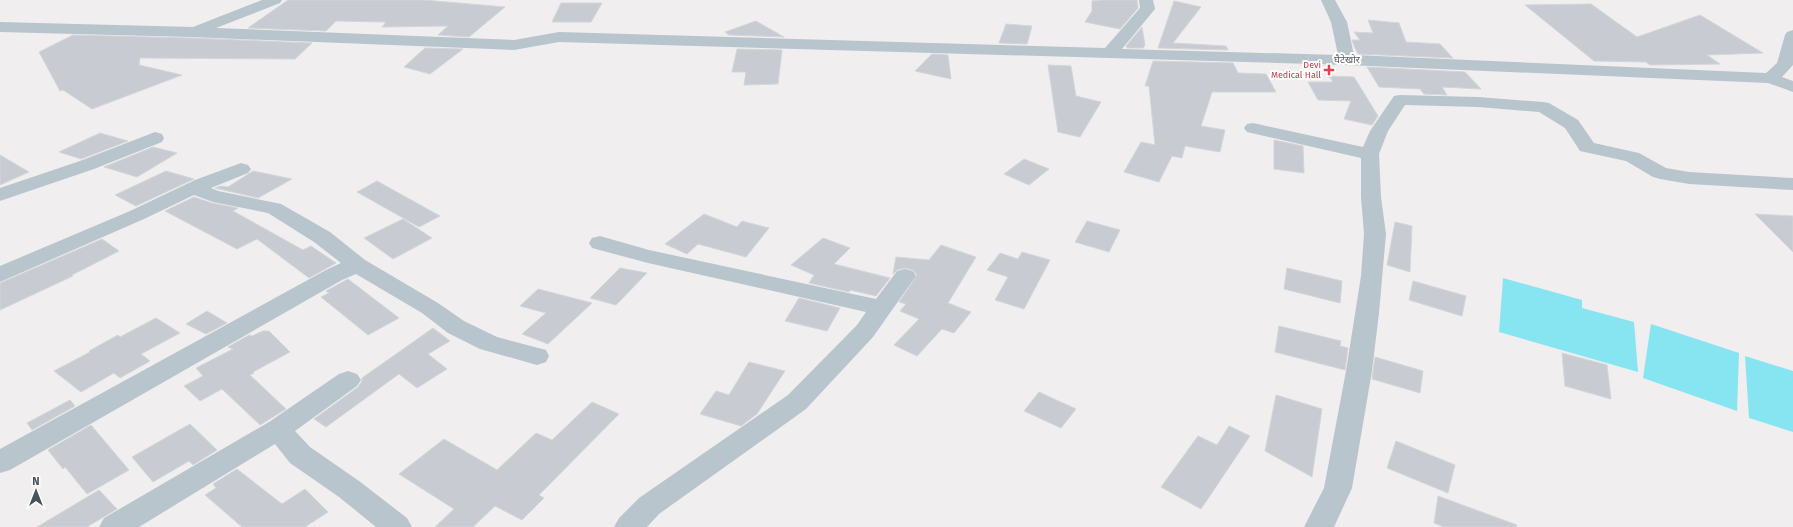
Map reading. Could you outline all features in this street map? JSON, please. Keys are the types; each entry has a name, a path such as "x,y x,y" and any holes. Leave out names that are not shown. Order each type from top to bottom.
{"street":[{"path":"190,32 275,0"},
{"path":"1109,54 1148,9 1146,0"},
{"path":"1328,0 1339,22 1347,60"},
{"path":"0,27 190,32 514,45 559,37 1347,60 1770,78 1793,87"},
{"path":"1770,78 1785,65 1793,35"},
{"path":"1319,527 1338,488 1359,370 1368,306 1375,234 1371,197 1370,154 1379,131 1400,100 1478,102 1543,107 1572,124 1587,147 1632,157 1660,173 1689,178 1793,184"},
{"path":"1253,128 1370,154"},
{"path":"0,195 87,165 155,138"},
{"path":"0,275 71,242 137,215 215,178 241,169"},
{"path":"194,188 213,196 274,208 322,237 357,265 430,308 456,327 489,343 537,356"},
{"path":"600,243 648,256 882,308"},
{"path":"0,462 334,275 357,265"},
{"path":"629,527 650,506 797,402 866,331 905,276"},
{"path":"114,527 278,429 348,380"},
{"path":"278,429 300,454 349,489 397,527"}],"water":[{"path":"1503,278 1582,300 1582,308 1634,322 1638,372 1499,332"},
{"path":"1651,324 1739,353 1737,411 1643,378"},
{"path":"1745,356 1793,371 1793,432 1749,418"}],"building":[{"path":"288,0 424,0 505,7 469,37 438,35 448,26 382,27 386,22 336,21 326,31 248,28"},
{"path":"1137,0 1138,8 1120,29 1085,22 1092,11 1092,1"},
{"path":"1174,1 1201,7 1173,43 1226,46 1228,50 1158,48"},
{"path":"561,3 602,3 591,22 552,22"},
{"path":"1591,4 1637,37 1700,15 1763,53 1707,55 1720,64 1650,65 1646,62 1594,61 1525,5"},
{"path":"1368,20 1399,23 1406,42 1440,44 1453,58 1358,54 1352,40 1360,40 1354,32 1373,33"},
{"path":"756,21 784,37 729,35 725,32"},
{"path":"1006,24 1032,26 1027,44 999,43"},
{"path":"1142,27 1145,45 1143,48 1127,48 1126,46"},
{"path":"73,35 312,43 295,59 140,58 139,65 182,75 92,109 63,90 60,91 39,52"},
{"path":"425,48 463,49 430,74 404,67"},
{"path":"737,49 782,50 778,84 744,85 746,72 732,72"},
{"path":"932,54 948,55 951,79 915,71"},
{"path":"1153,61 1233,63 1238,73 1266,74 1276,92 1212,92 1201,126 1225,130 1220,152 1185,146 1182,158 1172,156 1159,182 1124,172 1141,142 1155,145 1149,86 1145,86"},
{"path":"1048,65 1071,66 1076,96 1101,102 1080,137 1058,132"},
{"path":"1367,67 1465,72 1481,89 1442,87 1447,95 1424,94 1420,89 1379,87"},
{"path":"1329,76 1354,77 1378,116 1372,125 1344,119 1351,101 1318,100 1308,82 1333,82"},
{"path":"100,133 128,141 81,159 59,152"},
{"path":"1274,140 1303,146 1304,173 1274,169"},
{"path":"153,147 177,153 137,177 104,167"},
{"path":"0,155 29,172 0,185"},
{"path":"1024,159 1049,169 1029,185 1004,174"},
{"path":"166,171 194,179 136,206 115,195"},
{"path":"253,171 292,179 258,198 215,188 221,186 228,187"},
{"path":"377,181 440,216 419,227 357,192"},
{"path":"194,197 212,203 238,208 233,211 303,250 311,246 336,263 309,278 257,239 237,249 165,211"},
{"path":"704,214 737,227 742,221 769,228 746,257 698,244 687,254 665,244"},
{"path":"1755,214 1793,216 1793,252"},
{"path":"403,219 432,238 393,259 364,238"},
{"path":"1087,221 1120,230 1109,252 1075,242"},
{"path":"1395,222 1412,226 1410,272 1387,265"},
{"path":"823,238 850,248 834,264 890,278 876,296 850,290 849,292 809,283 814,275 791,265"},
{"path":"102,239 119,251 72,275 73,276 0,310 0,283"},
{"path":"941,245 976,257 948,303 971,312 954,333 942,329 917,356 894,345 919,319 900,311 906,304 899,302 917,275 913,270 905,268 897,270 893,274 896,257 929,260"},
{"path":"1022,252 1050,260 1024,309 995,300 1008,277 987,270 1000,253 1018,259"},
{"path":"620,268 647,273 616,305 590,298"},
{"path":"1287,268 1342,281 1340,303 1284,289"},
{"path":"348,279 399,318 368,335 321,297 329,293 326,291"},
{"path":"1413,281 1466,296 1462,316 1409,300"},
{"path":"538,289 592,303 548,344 522,334 546,313 520,306"},
{"path":"799,298 840,308 827,331 785,321"},
{"path":"207,311 227,323 206,334 186,324"},
{"path":"156,318 180,333 141,354 150,361 120,378 114,373 81,392 54,371 118,335 120,337"},
{"path":"1279,326 1341,341 1340,346 1348,348 1345,370 1275,352"},
{"path":"433,328 450,341 428,354 447,369 417,388 399,374 326,427 314,419 358,387 362,381 362,378"},
{"path":"263,331 269,331 290,352 250,375 286,409 260,425 222,389 200,401 184,386 203,376 196,368 233,349 228,347 249,335 252,336"},
{"path":"1562,353 1607,365 1611,399 1565,386"},
{"path":"1375,357 1423,371 1420,393 1372,379"},
{"path":"749,362 785,371 757,414 741,426 700,414 716,391 729,395"},
{"path":"1039,392 1076,409 1061,428 1024,411"},
{"path":"1276,395 1322,409 1312,477 1265,451"},
{"path":"70,400 75,406 32,430 27,423"},
{"path":"592,402 619,414 539,495 544,498 522,520 495,506 473,527 435,527 454,509 399,474 444,439 497,470 536,433 552,440"},
{"path":"190,424 217,450 193,465 189,461 153,482 132,457"},
{"path":"91,425 129,470 87,494 65,467 63,469 48,450"},
{"path":"1229,426 1250,436 1201,509 1161,487 1198,436 1217,445"},
{"path":"1396,441 1455,465 1448,493 1387,468"},
{"path":"237,469 282,504 305,489 328,512 305,527 242,527 205,495 216,488 213,484"},
{"path":"99,490 117,509 87,527 37,527"},
{"path":"1438,496 1517,525 1516,527 1444,527 1434,523"}],"place":[{"name":"Devi Medical Hall","path":"1329,70"}],"district":[{"name":"घैटेखोर","path":"1347,60"}]}
